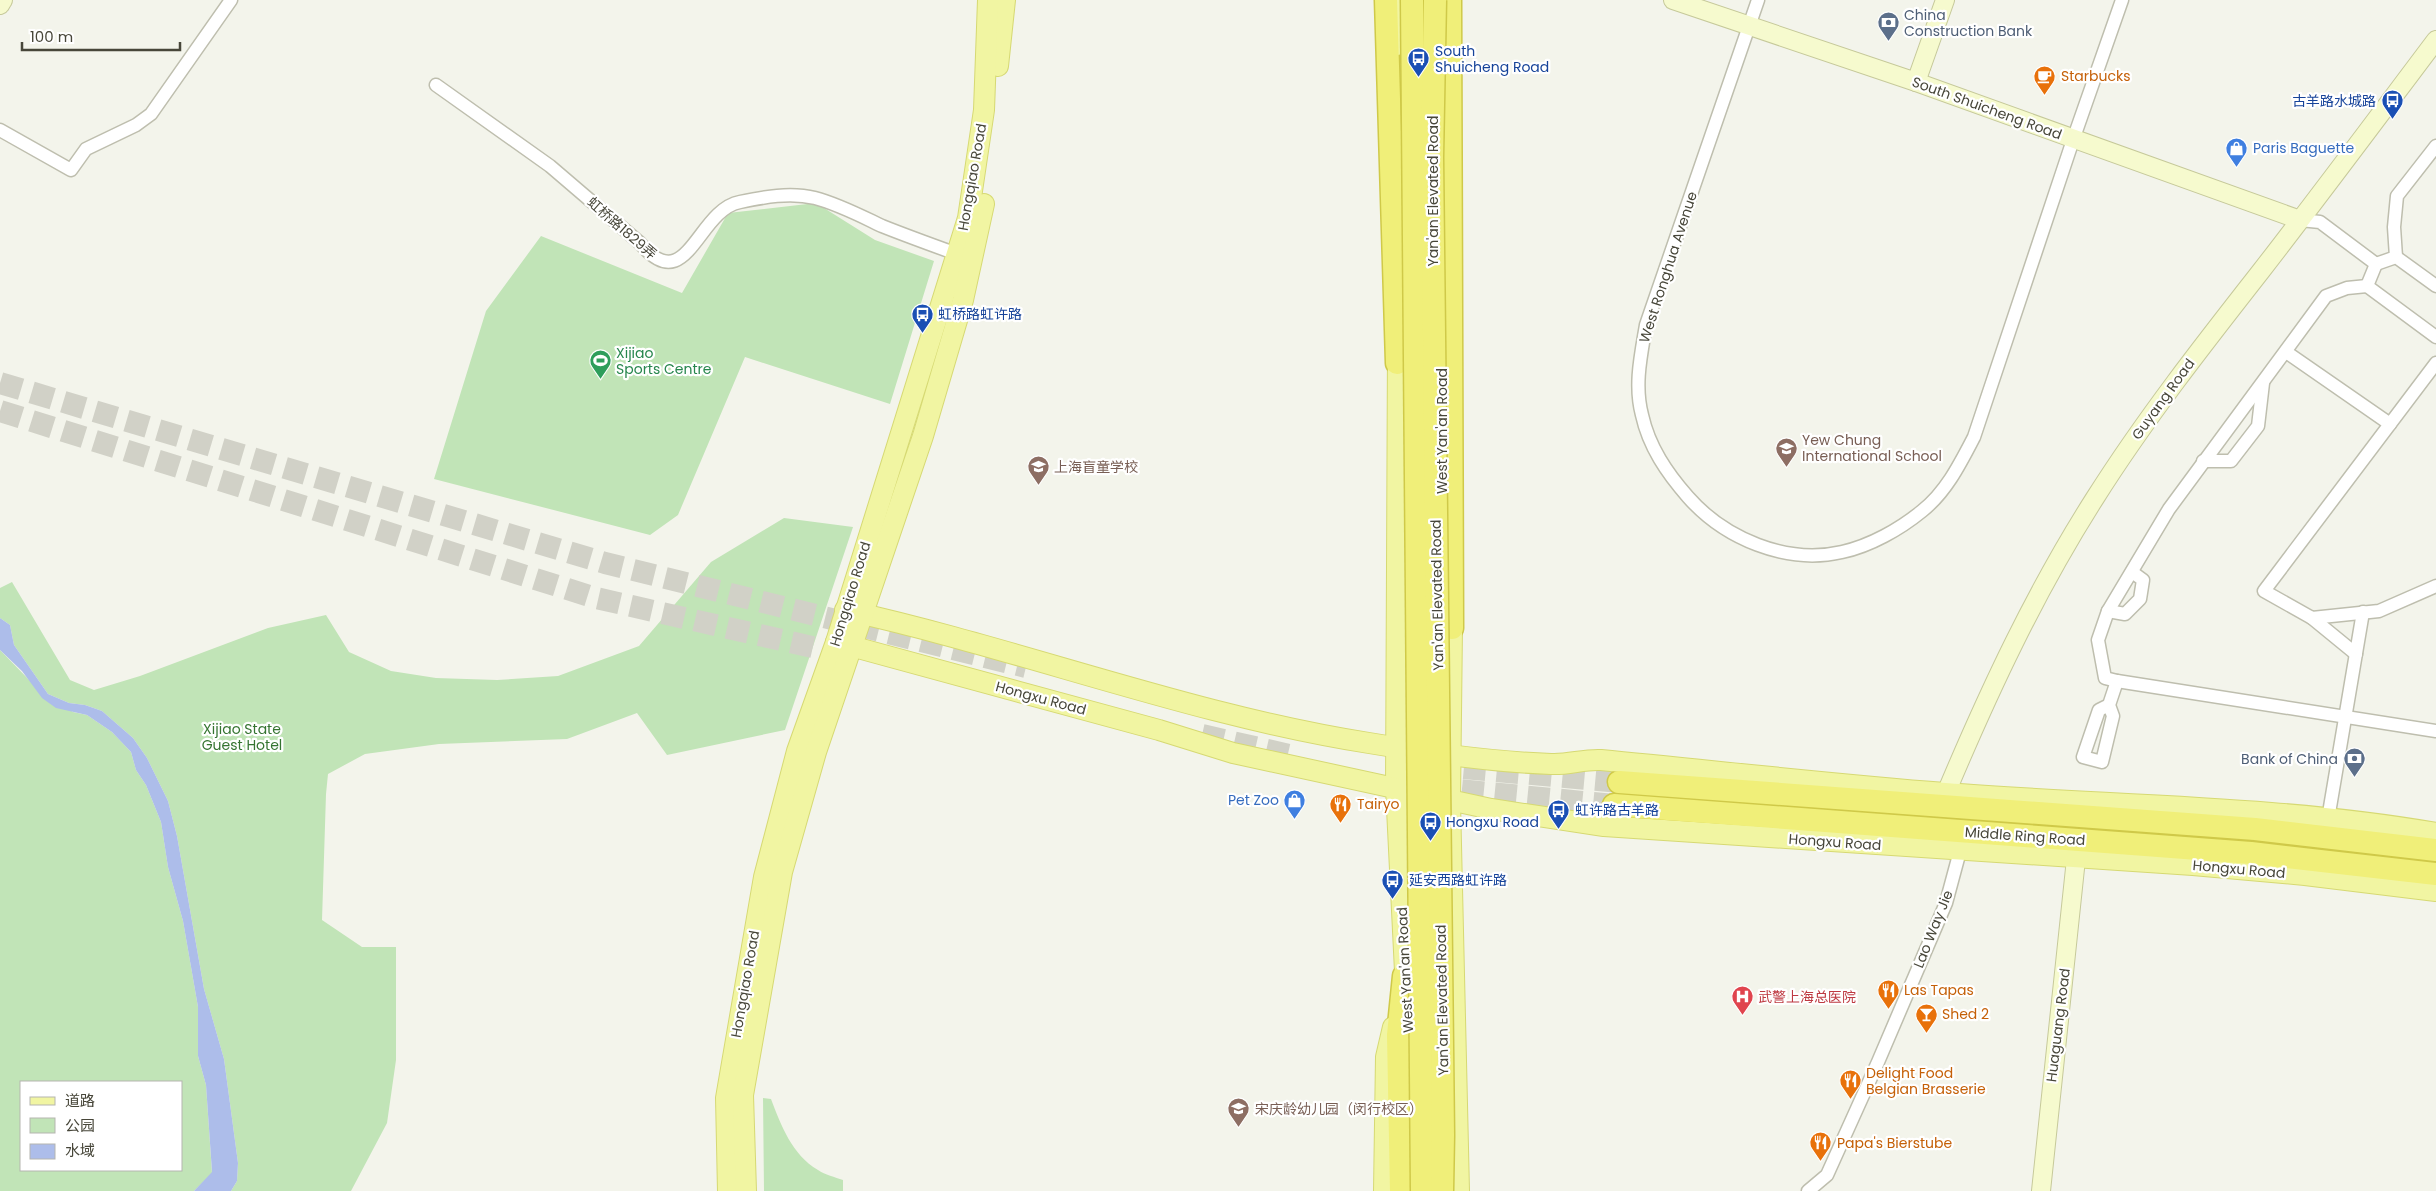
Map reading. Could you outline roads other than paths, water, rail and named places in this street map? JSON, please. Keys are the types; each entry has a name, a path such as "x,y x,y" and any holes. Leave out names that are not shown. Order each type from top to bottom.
{"highway":[{"path":"1386,0 1397,363"},
{"name":"Yan'an Elevated Road","path":"1412,0 1422,1191"},
{"name":"Yan'an Elevated Road","path":"1434,0 1432,157 1443,1135 1442,1191"},
{"path":"1451,0 1452,628"},
{"name":"Middle Ring Road","path":"1619,782 2255,829 2436,850"},
{"name":"Middle Ring Road","path":"1614,805 2251,853 2436,874"},
{"path":"1402,1191 1398,1035 1404,976"}],"main road":[{"name":"Hongqiao Road","path":"746,1191 743,1095 782,872 844,644 968,218 984,110 988,0"},
{"name":"Hongqiao Road","path":"854,612 923,436 963,300 983,214 1004,0"},
{"path":"1382,0 1385,269 1397,363"},
{"name":"West Yan'an Road","path":"1398,0 1402,269 1397,363 1396,788 1404,931 1404,976 1408,1011 1410,1191"},
{"name":"West Yan'an Road","path":"1434,0 1441,306 1442,557 1452,628 1450,801 1459,1191"},
{"path":"1451,0 1452,132 1460,310 1460,558 1452,628"},
{"path":"854,612 1009,652 1169,698 1301,730 1452,755 1553,764 1602,760 1946,793 2198,807 2328,819 2436,833"},
{"name":"Hongqiao Road","path":"728,1191 726,1098 764,877 798,751 844,644"},
{"name":"Hongxu Road","path":"844,644 1159,730 1233,753 1450,801 1604,826 2249,870 2363,881 2436,892"},
{"path":"1384,1191 1386,1057 1404,976"}],"street":[{"path":"0,5 3,0"},
{"path":"0,130 71,170 86,149 136,125 151,114 231,0"},
{"name":"South Shuicheng Road","path":"1673,0 1916,82 2300,220"},
{"name":"West Ronghua Avenue","path":"1758,0 1646,325 1638,370 1642,415 1654,451 1674,481 1697,507 1726,530 1764,547 1804,556 1842,552 1887,535 1923,510 1954,477 1974,437 2073,140 2122,0"},
{"path":"1916,82 1945,0"},
{"name":"Guyang Road","path":"1946,793 2008,653 2035,600 2094,499 2162,400 2436,40"},
{"name":"虹桥路1829弄","path":"436,85 550,166 640,243 648,253 662,263 671,263 686,253 695,244 712,219 729,204 771,195 814,198 909,237 957,254"},
{"path":"2396,257 2394,227 2397,196 2436,146"},
{"path":"2300,220 2320,222 2376,264"},
{"path":"2367,286 2376,264 2396,257"},
{"path":"2396,257 2436,286"},
{"path":"2436,338 2367,286 2347,288 2326,296 2169,509 2108,611 2098,640 2105,678 2436,731"},
{"path":"2286,352 2390,424"},
{"path":"2356,654 2312,618 2264,591 2436,363"},
{"path":"2203,461 2231,462 2258,426 2263,383"},
{"path":"2231,425 2249,438"},
{"path":"2108,611 2125,614 2140,599 2143,580 2132,572"},
{"path":"2312,618 2379,610 2436,586"},
{"path":"2122,589 2140,599"},
{"path":"2328,819 2347,717 2363,612"},
{"path":"2109,704 2118,681"},
{"name":"Lao Way Jie","path":"1808,1191 1828,1175 1946,903 1960,851"},
{"name":"Huaguang Road","path":"2041,1191 2076,859"}],"water":[{"path":"0,618 10,625 14,645 48,694 69,703 85,705 102,711 133,738 147,758 168,801 177,836 204,989 224,1059 238,1163 237,1181 231,1191 194,1191 212,1172 206,1085 198,1056 198,1007 183,921 168,867 161,822 146,785 136,770 131,752 112,732 87,715 56,708 42,698 22,671 0,650"}],"tunnel":[{"path":"0,383 605,563 1026,667"},
{"path":"0,411 596,598 852,656"},
{"path":"1202,735 1298,757"},
{"path":"1431,765 1619,782"},
{"path":"1429,787 1614,805"}],"place":[{"name":"China Construction Bank","path":"1888,42"},
{"name":"South Shuicheng Road","path":"1419,78"},
{"name":"Starbucks","path":"2045,95"},
{"name":"古羊路水城路","path":"2392,120"},
{"name":"Paris Baguette","path":"2237,167"},
{"name":"虹桥路虹许路","path":"922,333"},
{"name":"Xijiao Sports Centre","path":"600,380"},
{"name":"Yew Chung International School","path":"1786,467"},
{"name":"上海盲童学校","path":"1038,486"},
{"name":"Bank of China","path":"2354,778"},
{"name":"Pet Zoo","path":"1295,819"},
{"name":"Tairyo","path":"1341,823"},
{"name":"虹许路古羊路","path":"1559,829"},
{"name":"Hongxu Road","path":"1430,841"},
{"name":"延安西路虹许路","path":"1393,899"},
{"name":"Las Tapas","path":"1888,1009"},
{"name":"武警上海总医院","path":"1742,1016"},
{"name":"Shed 2","path":"1926,1033"},
{"name":"Delight Food Belgian Brasserie","path":"1850,1100"},
{"name":"宋庆龄幼儿园（闵行校区）","path":"1239,1128"},
{"name":"Papa's Bierstube","path":"1821,1162"}],"park label":[{"name":"Xijiao State Guest Hotel","path":"242,738"}]}
